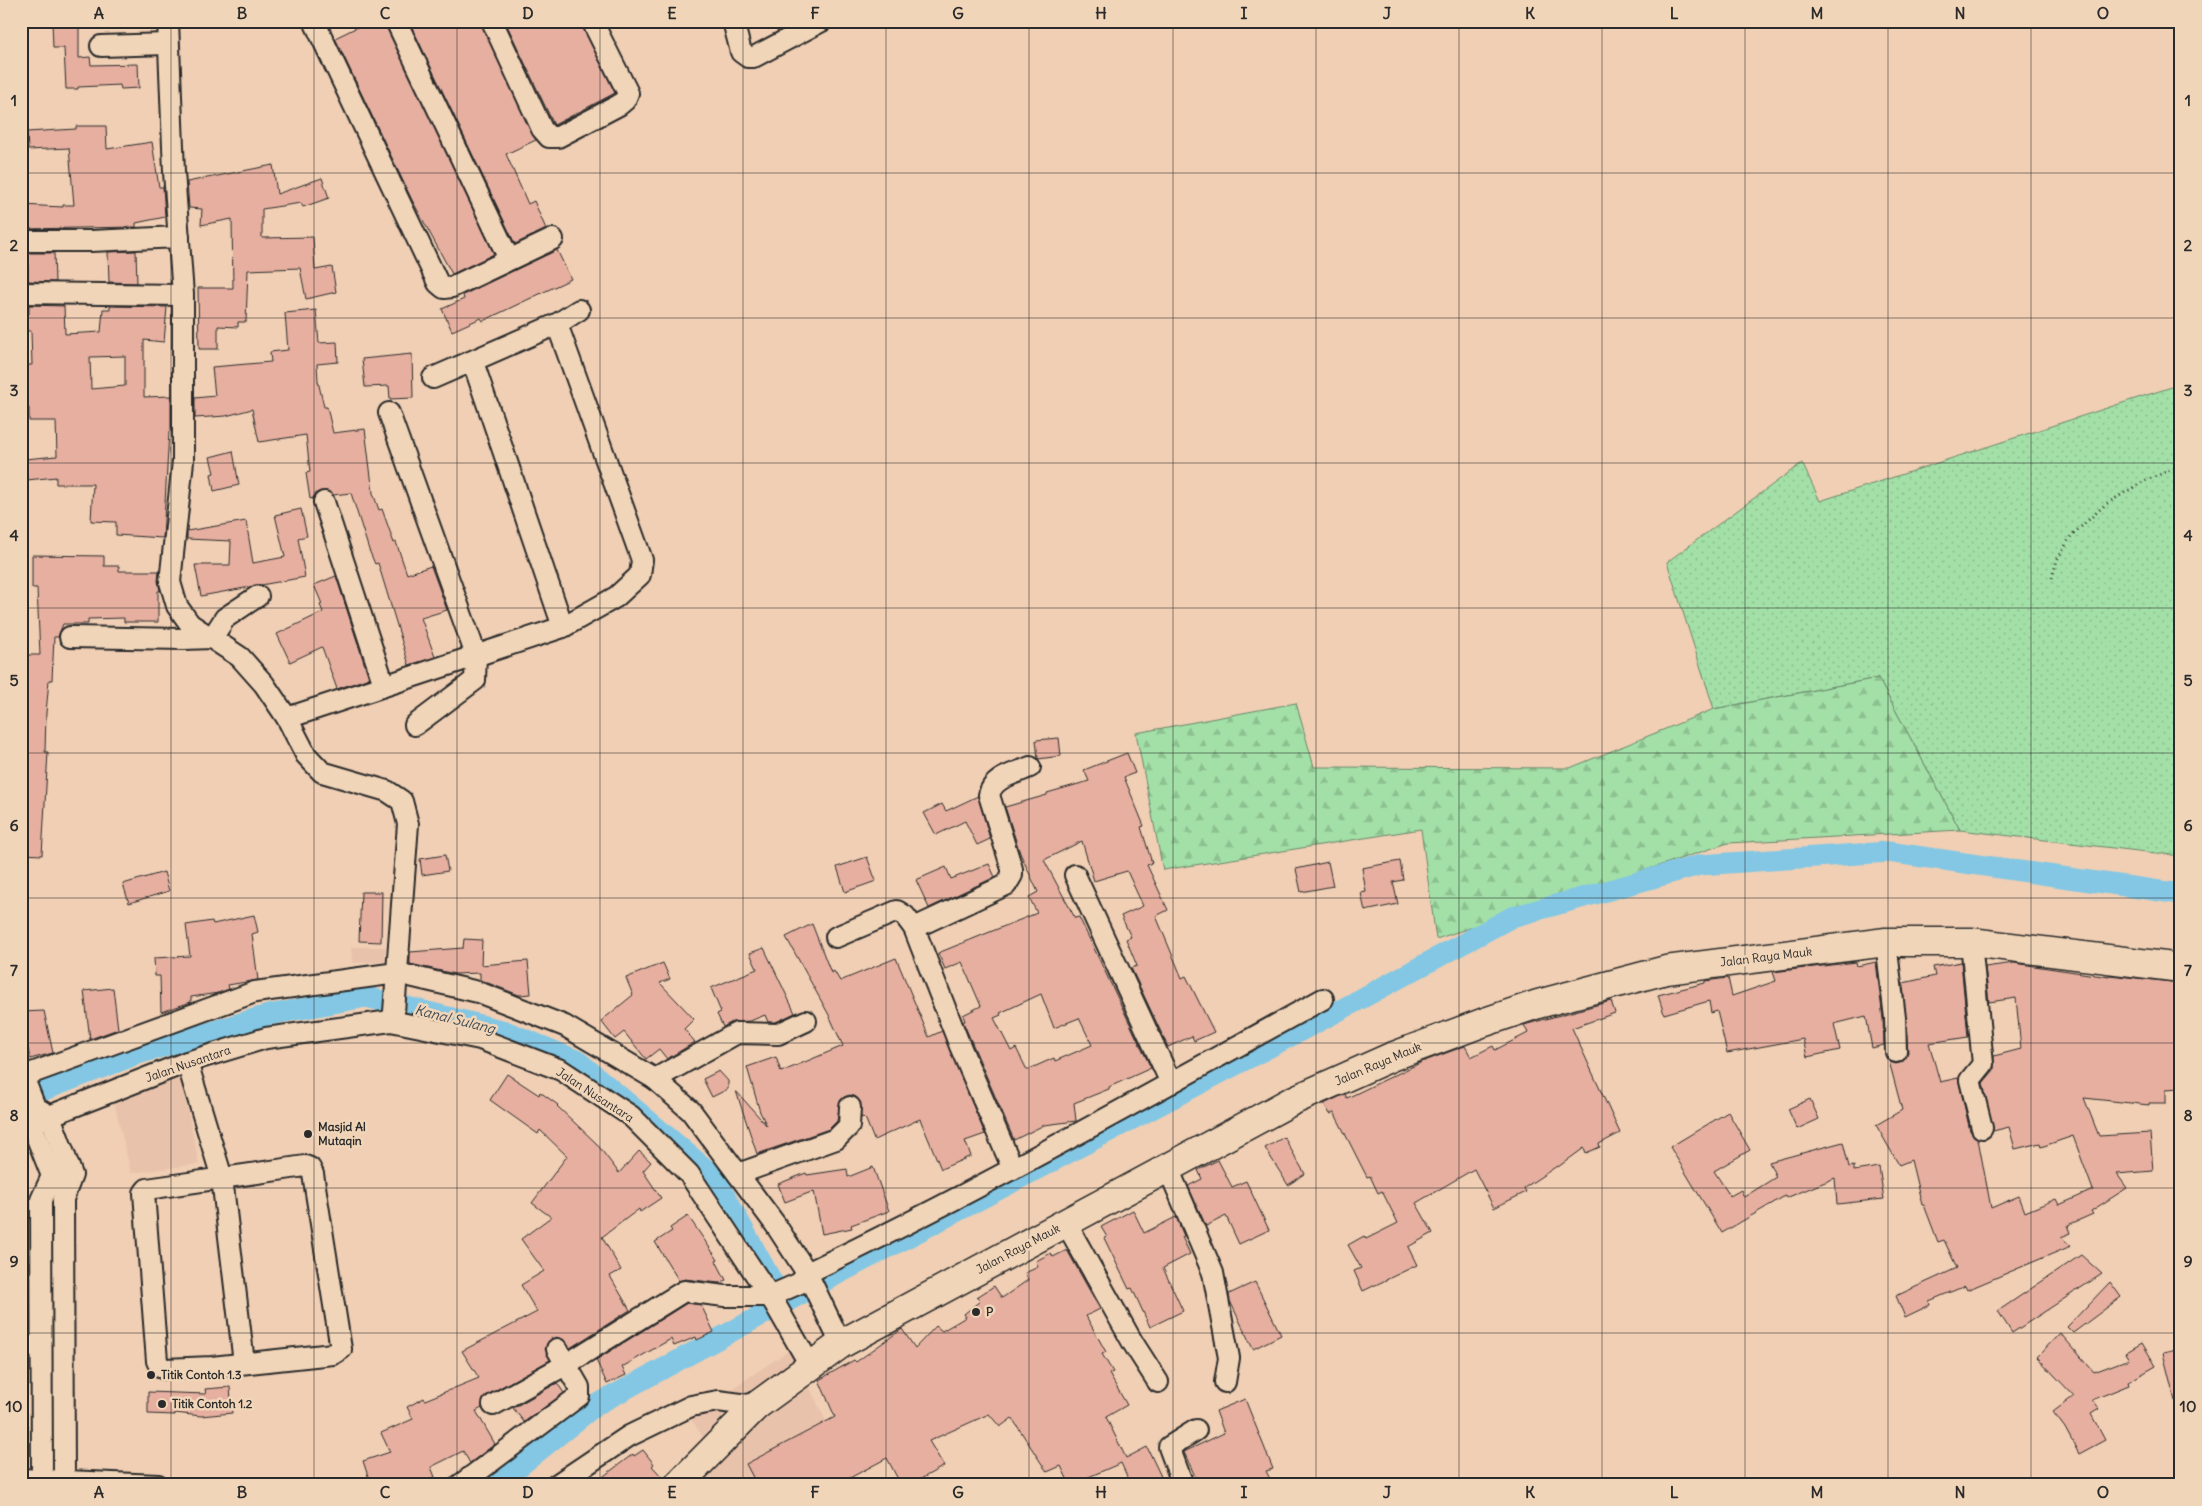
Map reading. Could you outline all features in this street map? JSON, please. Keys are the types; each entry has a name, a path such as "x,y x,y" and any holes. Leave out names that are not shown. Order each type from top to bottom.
{"main road":[{"name":"Jalan Raya Mauk","path":"678,1485 695,1465 756,1406 803,1354 1066,1223 1292,1101 1391,1057 1538,1004 1666,970 1886,942 1971,942 2181,968"}],"street":[{"path":"168,21 178,237 183,295 183,461 170,582 177,606 190,624 240,656 264,684 287,718 306,756 322,772 387,791 402,801 408,824 397,978 392,1016"},
{"path":"314,21 438,283 444,288 452,286 553,239"},
{"path":"396,21 509,260"},
{"path":"492,21 542,129 549,137 558,137 626,100 628,93 592,21"},
{"path":"733,21 742,52 748,57 754,57 822,21"},
{"path":"102,46 168,44"},
{"path":"21,241 91,241 178,237"},
{"path":"21,293 183,295"},
{"path":"434,378 557,324 579,310"},
{"path":"287,718 563,627 616,597 640,575 642,560 557,324"},
{"path":"473,362 563,627"},
{"path":"389,413 476,655 475,680 415,725"},
{"path":"324,502 384,685"},
{"path":"212,638 224,618 258,596"},
{"path":"70,637 212,638"},
{"path":"914,928 1006,884 1010,879 1012,869 989,795 991,788 997,781 1030,767"},
{"path":"1075,875 1171,1083"},
{"path":"836,937 897,911 905,916 914,928 960,1046 1013,1169"},
{"path":"1886,942 1895,1018 1896,1052"},
{"path":"1971,942 1983,1064 1970,1080 1982,1128"},
{"path":"42,1480 31,1346 41,1200 52,1176 23,1080 255,992 397,978 478,992 566,1026 655,1079 691,1111 738,1174 806,1279 837,1337"},
{"path":"493,1405 562,1357 684,1291 725,1296 773,1298 1323,999"},
{"name":"Jalan Nusantara","path":"34,1118 187,1062 266,1038 392,1016 480,1039 561,1070 631,1116 689,1174 773,1298 803,1354"},
{"path":"655,1079 737,1033 778,1034 806,1021"},
{"path":"187,1062 222,1178 244,1363"},
{"path":"738,1174 836,1139 849,1126 850,1107"},
{"path":"34,1118 72,1175 63,1199 64,1481"},
{"path":"305,1166 312,1170 342,1347 339,1352 334,1354 244,1363 165,1369 160,1367 157,1361 144,1193 150,1187 305,1166"},
{"path":"1168,1168 1213,1273 1229,1358 1225,1382"},
{"path":"41,1200 63,1199"},
{"path":"1066,1223 1133,1343 1158,1382"},
{"path":"460,1485 577,1399 579,1387 562,1357"},
{"path":"556,1485 629,1436 691,1406 708,1401 718,1401 756,1406"},
{"path":"1183,1485 1169,1447 1196,1430"},
{"path":"21,1479 158,1485"}],"path":[{"path":"2052,578 2057,560 2071,536 2106,504 2144,481 2181,466"}],"shaded area":[{"path":"351,947 385,947 385,962 352,963"},
{"path":"181,1077 199,1164 131,1173 114,1102"},
{"path":"791,1349 857,1485 670,1485 704,1439 690,1417"}],"green space":[{"path":"2181,384 2181,856 1960,830 1878,678 1714,709 1667,562 1802,463 1820,501"},
{"path":"1878,678 1960,830 1728,843 1436,939 1421,829 1163,870 1136,733 1296,703 1314,767 1570,768 1714,709"}],"building":[{"path":"52,21 79,21 79,58 90,57 91,65 138,64 139,88 121,89 120,85 66,89 64,48 53,48"},
{"path":"370,21 384,21 494,254 452,274 412,200 335,38"},
{"path":"409,21 480,21 536,140 506,154 528,204 534,201 546,229 515,244"},
{"path":"505,21 580,21 615,93 554,125"},
{"path":"76,126 106,126 107,149 152,142 159,187 163,187 165,217 136,223 136,227 21,229 21,205 63,207 63,205 74,205 69,148 28,150 27,132 76,129"},
{"path":"273,165 277,194 322,178 329,198 303,207 301,203 262,209 262,238 313,237 315,270 332,267 336,292 306,299 300,268 248,270 246,322 238,322 238,327 218,326 218,349 199,349 198,288 233,288 232,219 201,225 202,209 189,208 187,182"},
{"path":"557,250 571,279 483,321 481,318 452,331 442,309 464,299 463,295"},
{"path":"136,251 137,283 109,282 108,252"},
{"path":"28,253 54,253 55,282 28,281"},
{"path":"29,305 64,306 65,334 101,332 103,309 110,309 110,306 167,307 164,342 144,340 144,397 171,396 171,431 169,432 163,538 116,535 116,522 91,521 93,484 56,484 56,477 27,480 25,459 57,456 56,421 29,421 29,408 21,408 21,365 32,365 31,331 21,331 21,313 29,314","holes":["125,356 125,386 91,389 90,357"]},
{"path":"316,310 319,343 337,342 338,362 317,364 318,381 324,407 327,407 333,433 365,429 373,493 379,510 382,509 394,543 396,542 407,574 431,566 447,610 421,618 435,657 409,665 378,563 375,564 369,550 351,493 333,495 327,491 321,491 310,499 306,473 310,472 306,435 259,442 252,409 226,416 195,418 195,398 215,396 212,367 271,362 270,352 288,350 285,313"},
{"path":"412,354 413,398 390,399 389,386 365,387 362,359"},
{"path":"233,451 239,485 214,491 211,474 214,473 210,457"},
{"path":"301,509 307,536 298,538 305,577 201,596 195,565 230,565 231,541 187,539 187,531 246,521 253,563 285,557 275,515"},
{"path":"32,555 104,556 104,566 119,566 119,571 159,571 160,591 158,591 158,622 124,622 124,618 88,619 88,624 63,624 58,637 54,637 52,680 49,680 46,713 45,752 48,752 42,855 21,854 22,655 40,655 37,588 32,588"},
{"path":"336,576 369,678 337,689 322,647 290,662 277,634 323,612 320,605 322,604 314,585"},
{"path":"1059,738 1061,756 1038,759 1036,740"},
{"path":"1127,753 1135,773 1124,777 1144,826 1141,827 1152,863 1147,865 1168,910 1156,916 1182,978 1186,976 1214,1032 1194,1041 1192,1036 1168,1047 1131,968 1137,966 1126,939 1131,937 1121,916 1143,906 1127,871 1094,881 1082,841 1044,860 1075,918 1079,917 1151,1068 1109,1087 1109,1089 1074,1103 1076,1121 1044,1125 1014,1140 963,1022 965,1021 963,1015 981,1006 962,962 945,969 938,953 1037,913 1029,897 1038,892 1020,853 1005,807 1089,781 1084,770","holes":["1041,994 1054,1028 1079,1018 1092,1045 1055,1061 1054,1058 1027,1070 1016,1048 1011,1051 994,1018 1001,1015 1000,1013"]},
{"path":"978,796 990,839 977,845 965,821 936,835 924,813 942,804 946,811"},
{"path":"445,855 448,871 422,875 420,859"},
{"path":"867,857 876,881 845,892 837,867"},
{"path":"1400,861 1403,880 1393,882 1398,904 1365,911 1361,893 1366,892 1362,868"},
{"path":"1328,862 1333,886 1301,892 1296,869"},
{"path":"989,864 995,877 929,908 916,880 946,867 951,879"},
{"path":"164,872 169,891 129,903 123,884"},
{"path":"361,892 382,892 381,942 359,941"},
{"path":"254,915 258,932 252,934 258,980 228,985 229,989 218,993 191,997 191,1002 161,1012 160,976 155,976 154,958 190,956 186,925 212,921 213,924"},
{"path":"812,924 831,973 834,971 840,981 896,958 929,1037 942,1031 985,1134 965,1141 971,1156 941,1169 920,1119 874,1140 866,1120 863,1117 861,1118 860,1101 850,1095 840,1101 837,1121 829,1129 757,1154 736,1091 767,1126 760,1112 747,1067 776,1057 781,1072 843,1046 829,1015 786,937"},
{"path":"464,939 482,940 481,965 528,961 531,994 519,995 480,980 480,973 455,974 410,964 410,952 463,948"},
{"path":"764,948 795,1013 776,1022 768,1022 765,1015 750,1021 732,1022 723,1027 717,1014 721,1012 711,988 757,969 750,953"},
{"path":"1856,962 1857,966 1876,962 1884,1045 1872,1048 1866,1016 1834,1024 1840,1050 1807,1057 1803,1039 1727,1053 1717,1011 1711,1013 1709,1001 1664,1014 1658,995 1705,983 1705,981 1728,978 1732,996 1776,981 1773,972"},
{"path":"1961,962 1968,1037 1929,1043 1940,1082 1958,1078 1970,1131 1978,1139 1991,1208 2019,1196 2025,1212 2056,1199 2059,1205 2093,1190 2073,1136 2041,1147 2040,1143 2015,1149 2009,1127 1993,1131 1983,1083 1994,1070 1994,1056 2021,1049 2016,998 1989,1002 1985,967 2014,963 2109,977 2109,975 2181,983 2181,1035 2175,1036 2177,1067 2180,1067 2180,1088 2166,1089 2166,1103 2149,1103 2149,1105 2084,1098 2099,1136 2150,1133 2153,1171 2117,1174 2127,1188 2091,1211 2093,1214 2068,1225 2071,1233 2061,1237 2071,1246 1967,1290 1965,1286 1929,1301 1930,1305 1905,1317 1896,1296 1957,1268 1944,1240 1938,1242 1924,1205 1922,1205 1911,1160 1899,1165 1876,1125 1902,1110 1889,1061 1896,1064 1902,1062 1908,1052 1903,983 1935,976 1933,967"},
{"path":"663,963 670,979 660,983 694,1019 684,1029 695,1042 667,1059 659,1049 646,1059 624,1032 615,1039 601,1021 633,995 626,978"},
{"path":"113,988 118,1029 90,1039 84,991"},
{"path":"1611,1001 1615,1013 1572,1028 1620,1133 1599,1144 1600,1147 1586,1153 1584,1148 1524,1188 1526,1192 1494,1208 1474,1169 1416,1203 1433,1233 1408,1247 1417,1265 1363,1291 1354,1271 1361,1268 1348,1245 1364,1236 1366,1239 1398,1223 1382,1191 1378,1193 1370,1176 1367,1177 1334,1112 1330,1114 1324,1104 1345,1094 1347,1098 1422,1062 1465,1046 1471,1057 1493,1046 1495,1050 1528,1033 1524,1025"},
{"path":"44,1011 53,1053 30,1059 21,1012"},
{"path":"719,1071 728,1081 728,1089 712,1097 703,1079"},
{"path":"507,1074 539,1095 540,1092 558,1105 596,1143 619,1173 639,1151 651,1162 643,1171 661,1198 640,1212 639,1209 602,1237 621,1270 610,1276 630,1310 570,1348 562,1339 556,1337 551,1339 545,1349 550,1360 487,1395 483,1399 482,1408 476,1411 495,1444 470,1463 463,1451 431,1467 435,1477 417,1485 371,1485 363,1461 390,1452 381,1433 413,1419 407,1407 424,1398 425,1400 479,1378 462,1351 537,1312 521,1285 544,1271 521,1239 551,1217 532,1203 567,1156 540,1130 538,1134 490,1100"},
{"path":"1810,1099 1819,1119 1797,1129 1788,1109"},
{"path":"1728,1112 1750,1150 1714,1171 1730,1196 1741,1190 1744,1197 1776,1177 1769,1162 1843,1142 1849,1167 1854,1166 1854,1171 1879,1167 1884,1199 1837,1204 1835,1178 1786,1198 1785,1196 1722,1233 1670,1147"},
{"path":"1284,1137 1305,1174 1288,1185 1265,1148"},
{"path":"1218,1160 1232,1187 1246,1181 1269,1230 1239,1244 1226,1216 1206,1226 1188,1186 1202,1179 1198,1170"},
{"path":"873,1167 889,1211 851,1225 852,1228 822,1234 814,1191 785,1202 778,1184 806,1173 807,1175 847,1169 848,1177"},
{"path":"1133,1210 1144,1233 1176,1217 1190,1254 1163,1268 1183,1311 1150,1327 1132,1288 1129,1289 1104,1238 1107,1237 1101,1227"},
{"path":"688,1216 718,1260 716,1261 726,1280 719,1283 685,1279 679,1281 655,1242 672,1231 670,1228"},
{"path":"1067,1250 1100,1309 1086,1316 1106,1352 1102,1354 1113,1372 1109,1374 1127,1405 1106,1417 1126,1458 1147,1447 1165,1485 1131,1485 1121,1463 1070,1485 1061,1466 1047,1472 1012,1418 1000,1427 989,1414 929,1441 944,1466 910,1485 901,1485 887,1458 846,1480 848,1485 757,1485 746,1464 835,1417 819,1380 854,1360 856,1362 902,1329 915,1348 936,1326 942,1331 966,1317 964,1314 980,1301 977,1297 994,1286 1002,1298 1028,1280 1025,1273 1038,1267 1036,1261 1051,1253 1053,1257"},
{"path":"2081,1255 2102,1274 2012,1333 1998,1311"},
{"path":"1255,1282 1281,1335 1253,1349 1230,1301 1229,1294"},
{"path":"2110,1282 2121,1297 2073,1333 2067,1327"},
{"path":"687,1303 701,1305 714,1332 697,1340 696,1337 674,1346 671,1339 622,1367 626,1375 607,1384 596,1360"},
{"path":"2060,1333 2094,1372 2129,1359 2125,1353 2142,1343 2156,1366 2128,1382 2129,1385 2092,1400 2099,1409 2091,1414 2105,1440 2079,1454 2065,1428 2053,1412 2074,1396 2037,1357"},
{"path":"2181,1349 2181,1401 2175,1401 2163,1353"},
{"path":"557,1383 564,1393 524,1422 513,1408"},
{"path":"230,1387 232,1413 201,1416 175,1413 175,1415 148,1414 148,1392 206,1394 205,1389"},
{"path":"1245,1399 1273,1469 1266,1471 1273,1485 1199,1485 1184,1452 1224,1433 1216,1411"},
{"path":"643,1450 654,1464 652,1466 664,1479 663,1485 592,1485 633,1454 634,1456"}],"waterway":[{"path":"496,1485 596,1405 832,1277 1344,1008 1512,917 1700,865 1888,852 2181,894"},
{"name":"Kanal Sulang","path":"21,1099 138,1054 268,1015 366,997 505,1031 578,1061 714,1176 784,1303"}],"place":[{"name":"Masjid Al Mutaqin","path":"308,1134"},
{"name":"P","path":"976,1312"},
{"name":"Titik Contoh 1.3","path":"151,1375"},
{"name":"Titik Contoh 1.2","path":"162,1404"}]}
